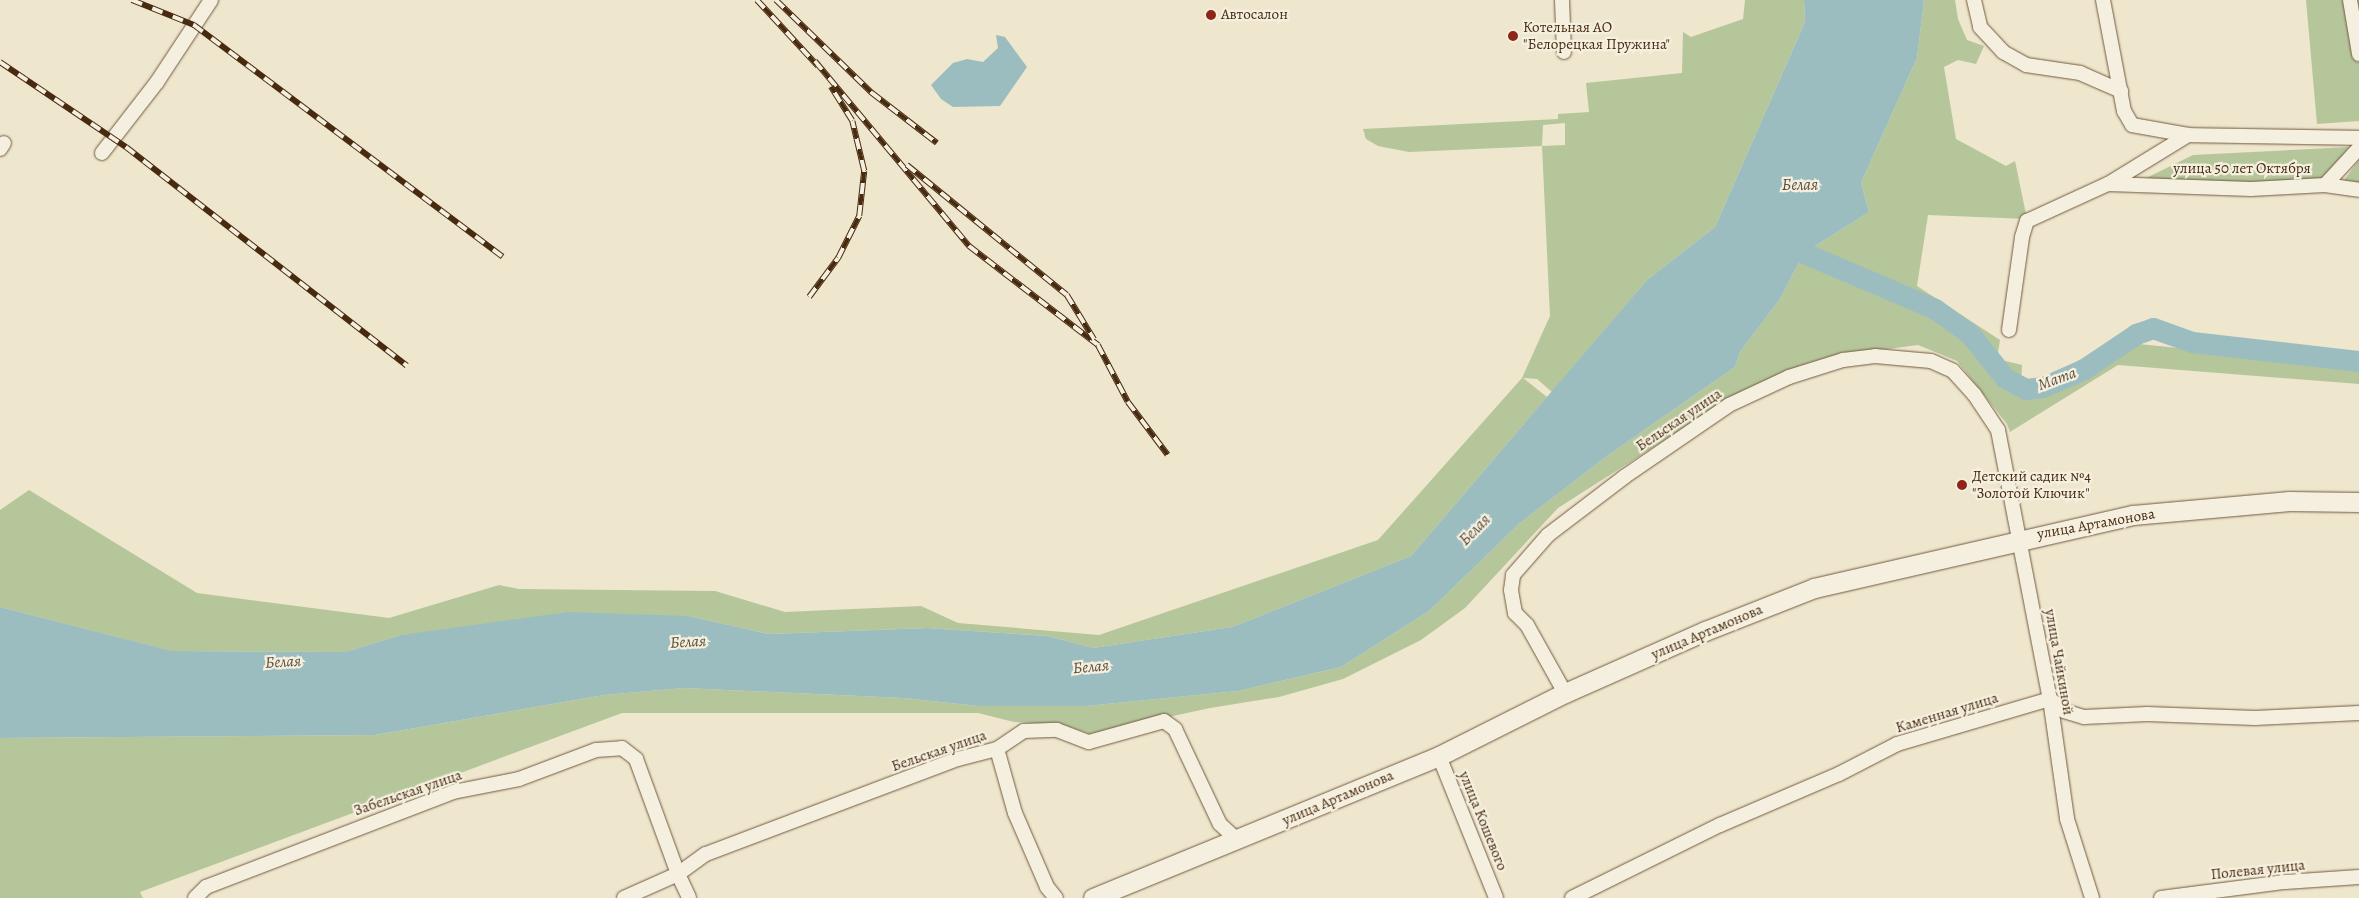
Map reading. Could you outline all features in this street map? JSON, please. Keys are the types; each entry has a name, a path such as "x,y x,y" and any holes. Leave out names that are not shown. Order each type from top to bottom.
{"street":[{"path":"102,153 157,82 211,0"},
{"path":"1562,0 1564,52"},
{"path":"1974,0 1980,27 2003,52 2026,65 2080,73 2121,91"},
{"path":"2103,0 2124,111 2132,125 2188,135 2359,138"},
{"path":"2350,0 2359,54"},
{"name":"улица 50 лет Октября","path":"2009,330 2022,237 2027,221 2108,184 2188,135"},
{"name":"улица 50 лет Октября","path":"2108,184 2251,189 2325,185 2359,148"},
{"path":"2325,185 2359,190"},
{"name":"Бельская улица","path":"1565,693 1527,625 1515,613 1511,590 1513,575 1530,553 1567,519 1729,405 1789,377 1843,360 1899,356 1931,361 1953,371 1974,394 1998,430"},
{"name":"улица Чайкиной","path":"1998,430 2050,699 2067,818 2092,898"},
{"name":"улица Артамонова","path":"1093,898 1238,841 1439,756 1565,693 1705,632 1814,588 2019,539 2133,515 2289,501 2359,502"},
{"path":"2050,699 2064,711 2084,716 2146,714 2255,718 2359,713"},
{"name":"Каменная улица","path":"1572,898 1720,825 1839,774 1898,744 2050,699"},
{"name":"Бельская улица","path":"624,898 678,874 706,854 958,760 997,749 1024,731 1057,730 1090,742 1164,721 1175,729 1220,824 1238,841"},
{"name":"Забельская улица","path":"195,898 206,887 453,792 519,779 596,750 622,748 636,759 678,874"},
{"path":"997,749 1015,812 1047,887 1056,898"},
{"name":"улица Кошевого","path":"1439,756 1496,898"},
{"path":"678,874 689,898"},
{"name":"Полевая улица","path":"2161,898 2286,882 2359,877"}],"green space":[{"path":"1745,0 1804,0 1805,22 1715,227 1647,280 1552,392 1537,379 1523,378 1547,397 1411,556 1232,627 1093,648 1048,636 927,628 769,634 689,616 401,635 345,652 171,651 0,607 0,510 29,490 197,593 389,618 499,585 519,589 715,591 785,612 921,606 958,623 1099,635 1378,540 1522,378 1550,316 1542,146 1409,152 1378,146 1366,139 1363,129 1558,119 1558,114 1589,112 1586,83 1682,73 1683,32 1691,37 1743,19","holes":["1565,123 1565,145 1542,146 1543,125"]},
{"path":"1924,0 1955,0 1958,19 1967,40 1984,46 1976,64 1958,60 1944,67 1956,139 2006,166 2015,161 2027,219 1928,215 1917,286 2000,340 1997,359 2022,365 2021,384 2039,384 2119,342 2359,366 2359,384 2118,365 2010,432 2007,424 1957,361 1918,345 1844,355 1718,406 1558,508 1465,608 1421,640 1343,679 1279,697 1210,708 1090,734 1064,725 1014,722 978,713 622,713 140,892 143,898 0,898 0,738 375,735 604,695 684,688 903,698 978,706 1086,706 1238,691 1341,667 1429,611 1520,523 1607,456 1735,367 1740,352 1780,299 1804,253 1869,212 1861,183 1917,58"},
{"path":"2306,0 2359,0 2359,121 2317,124"},
{"path":"2349,147 2319,190 2128,187 2193,155"},
{"path":"2359,160 2359,190 2336,191"}],"water":[{"name":"Белая","path":"1804,0 1924,0 1917,58 1861,183 1869,212 1804,253 1780,299 1740,352 1735,367 1607,456 1520,523 1429,611 1341,667 1238,691 1086,706 978,706 903,698 684,688 604,695 375,735 0,738 0,607 172,651 345,652 401,635 568,612 689,616 769,634 927,628 1048,636 1093,648 1232,627 1411,556 1647,280 1715,227 1805,22"},
{"path":"996,35 1005,37 1027,67 1000,106 953,107 941,99 931,85 953,63 967,59 983,62 998,48"}],"waterway":[{"name":"Мата","path":"1783,233 1804,253 1935,309 1970,334 2005,378 2026,389 2043,387 2084,369 2136,334 2153,328 2192,342 2359,361"}],"railway":[{"path":"132,0 194,25 503,257"},
{"path":"757,0 818,66"},
{"path":"776,0 872,93 937,143"},
{"path":"815,61 969,246 1098,345 1128,402 1168,455"},
{"path":"0,62 126,147 407,366"},
{"path":"809,297 838,258 859,216 864,171 852,121 831,87"},
{"path":"907,165 1067,295 1094,339"}],"place":[{"name":"Автосалон","path":"1211,15"},
{"name":"Котельная АО \"Белорецкая Пружина\"","path":"1513,36"},
{"name":"Детский садик №4 \"Золотой Ключик\"","path":"1962,485"}]}
